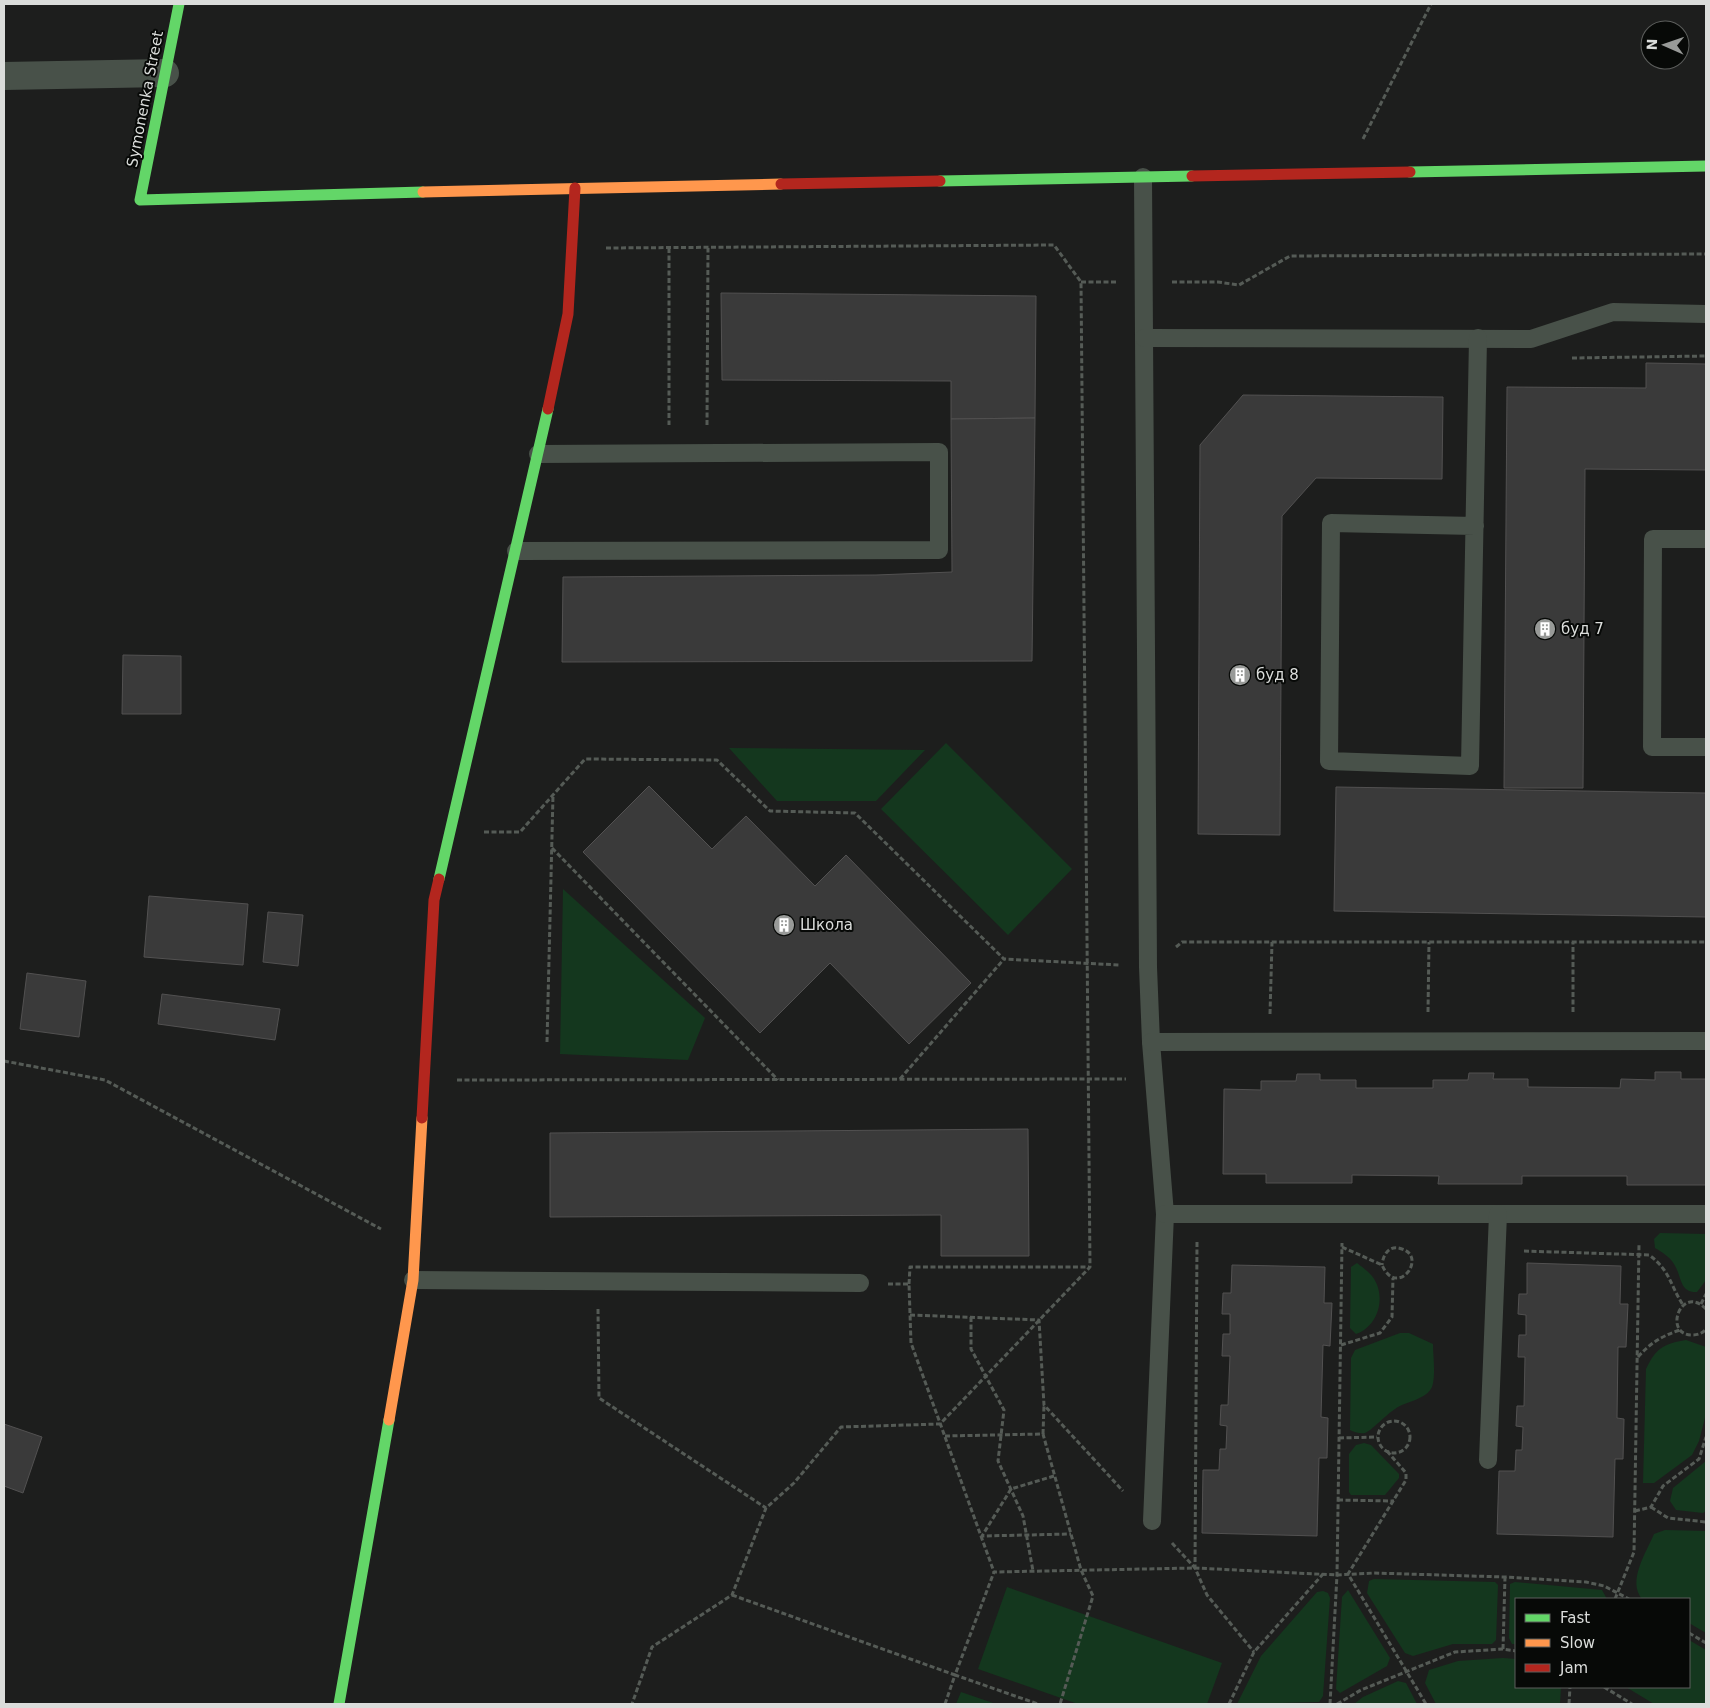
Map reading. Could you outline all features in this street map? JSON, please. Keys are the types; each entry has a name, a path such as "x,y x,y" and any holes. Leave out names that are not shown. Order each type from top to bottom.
{"street":[{"name":"Symonenka Street","path":"179,4 140,200 575,188"},
{"path":"4,76 165,73"},
{"path":"339,1704 413,1280 434,900 516,551 568,314 575,188 1706,166"}],"lane":[{"path":"1144,177 1148,967 1151,1042 1164,1214 1152,1521"},
{"path":"1144,338 1532,339 1613,312 1706,314"},
{"path":"1475,526 1332,522 1329,761 1470,766 1475,526 1478,338"},
{"path":"516,551 940,550 939,452 538,454"},
{"path":"1706,539 1653,539 1652,737 1652,747 1706,747"},
{"path":"1151,1042 1706,1041"},
{"path":"1164,1214 1706,1214"},
{"path":"1488,1460 1498,1214"},
{"path":"413,1280 860,1283"}],"path":[{"path":"1346,173 1431,4"},
{"path":"571,248 1054,245 1081,282 1090,1267 940,1424 841,1427 794,1483 766,1508 732,1595 652,1648 632,1704"},
{"path":"669,248 670,453"},
{"path":"707,435 708,248"},
{"path":"1081,282 1218,282 1239,285 1290,256 1706,254"},
{"path":"1570,358 1706,356"},
{"path":"450,832 520,832 585,759 717,760 770,811 855,813 1004,959 1148,967 1182,942 1706,942"},
{"path":"547,1042 553,794"},
{"path":"552,848 778,1080"},
{"path":"1269,1041 1272,942"},
{"path":"1428,1041 1429,942"},
{"path":"1572,1041 1573,942"},
{"path":"900,1079 1004,959"},
{"path":"4,1061 105,1080 415,1247"},
{"path":"424,1080 1154,1079"},
{"path":"1195,1568 1197,1214"},
{"path":"1330,1704 1337,1575 1343,1214"},
{"path":"1616,1598 1634,1552 1640,1214"},
{"path":"1342,1247 1382,1265"},
{"path":"1397,1247 1405,1249 1411,1256 1412,1264 1409,1272 1402,1278 1393,1278 1386,1273 1382,1265 1383,1257 1388,1250 1397,1247"},
{"path":"1496,1251 1649,1255 1661,1264 1670,1275 1674,1291 1683,1305"},
{"path":"945,1704 994,1572 911,1343 910,1267 1090,1267"},
{"path":"1341,1345 1380,1333 1392,1317 1393,1278"},
{"path":"598,1282 599,1398 766,1508"},
{"path":"860,1283 909,1284"},
{"path":"1701,1304 1706,1294"},
{"path":"1706,1309 1701,1304 1691,1302 1683,1305 1678,1312 1676,1321 1680,1330 1687,1335 1696,1336 1706,1331"},
{"path":"910,1315 1039,1320"},
{"path":"971,1317 971,1349 1004,1410 998,1461 1023,1516 1033,1571"},
{"path":"1039,1320 1044,1405 1043,1434 1081,1570 1093,1596 1060,1704"},
{"path":"1637,1357 1649,1344 1680,1330"},
{"path":"1044,1405 1195,1568 1207,1595 1254,1652"},
{"path":"1348,1574 1406,1480 1406,1473 1380,1445 1377,1437 1380,1428 1387,1422 1396,1420 1405,1424 1410,1432 1410,1441 1404,1449 1396,1453 1387,1451"},
{"path":"944,1436 1043,1434"},
{"path":"1339,1438 1377,1437"},
{"path":"1635,1511 1651,1507 1663,1486 1699,1459 1706,1437"},
{"path":"982,1536 1011,1489 1054,1476"},
{"path":"1338,1500 1394,1501"},
{"path":"1651,1507 1668,1518 1706,1522"},
{"path":"982,1536 1071,1534"},
{"path":"994,1572 1195,1568 1337,1575 1505,1576 1586,1582 1604,1586 1627,1598"},
{"path":"1229,1704 1254,1652 1323,1574"},
{"path":"1348,1574 1426,1704"},
{"path":"1503,1649 1505,1576"},
{"path":"732,1595 1038,1704"},
{"path":"1690,1634 1706,1643"},
{"path":"1337,1704 1361,1690 1455,1652 1503,1649 1515,1651"},
{"path":"1568,1704 1570,1688"},
{"path":"1606,1688 1632,1704"}],"green space":[{"path":"946,743 1072,869 1008,935 881,809"},
{"path":"729,748 925,750 876,801 777,801"},
{"path":"563,889 705,1018 688,1060 560,1054"},
{"path":"1660,1233 1706,1234 1706,1280 1697,1292 1691,1292 1684,1287 1672,1261 1655,1248 1654,1239"},
{"path":"1357,1263 1372,1276 1377,1284 1380,1301 1375,1317 1370,1324 1356,1334 1350,1328 1351,1267"},
{"path":"1400,1333 1409,1333 1433,1344 1434,1372 1432,1387 1421,1398 1392,1411 1367,1432 1361,1433 1350,1430 1351,1358 1355,1350"},
{"path":"1686,1340 1706,1347 1706,1414 1699,1441 1692,1455 1654,1483 1643,1483 1646,1369 1653,1356 1661,1348 1671,1343"},
{"path":"1364,1443 1371,1445 1399,1474 1399,1478 1385,1495 1351,1495 1349,1492 1349,1454 1356,1445"},
{"path":"1706,1461 1706,1511 1703,1513 1676,1510 1670,1501 1673,1488"},
{"path":"1665,1530 1706,1531 1706,1633 1690,1624 1690,1598 1641,1598 1638,1592 1636,1584 1639,1567 1654,1534"},
{"path":"1374,1579 1495,1582 1498,1585 1496,1640 1492,1644 1453,1644 1413,1656 1405,1653 1367,1593 1369,1581"},
{"path":"1515,1582 1602,1590 1606,1598 1515,1598 1515,1644 1512,1644 1509,1638 1510,1584"},
{"path":"1007,1587 1222,1663 1207,1704 1078,1704 978,1669"},
{"path":"1348,1590 1390,1658 1387,1666 1340,1693 1336,1689 1342,1597"},
{"path":"1323,1591 1328,1593 1330,1598 1323,1696 1319,1702 1237,1704 1261,1656 1317,1592"},
{"path":"1690,1641 1706,1650 1706,1704 1654,1704 1628,1688 1690,1688"},
{"path":"1515,1659 1515,1688 1561,1688 1560,1704 1436,1704 1425,1683 1429,1670 1458,1661"},
{"path":"1398,1681 1406,1683 1417,1704 1354,1704 1363,1697"},
{"path":"961,1692 996,1704 956,1704"}],"building":[{"path":"721,293 1036,296 1035,418 951,419 951,381 722,380"},
{"name":"буд 7","path":"1646,363 1706,364 1706,470 1585,469 1583,788 1504,788 1507,387 1646,388"},
{"name":"буд 8","path":"1243,395 1443,397 1442,479 1316,478 1282,516 1280,835 1198,834 1200,445"},
{"path":"1035,418 1032,661 562,662 563,577 876,575 952,572 951,419"},
{"path":"123,655 181,656 181,714 122,714"},
{"name":"Школа","path":"649,786 712,849 746,816 815,886 846,855 971,983 909,1044 830,963 760,1033 583,852"},
{"path":"1336,787 1706,793 1706,917 1334,911"},
{"path":"149,896 248,904 243,965 144,957"},
{"path":"268,912 303,915 298,966 263,962"},
{"path":"27,973 86,981 79,1037 20,1029"},
{"path":"162,994 280,1009 275,1040 158,1024"},
{"path":"1655,1072 1681,1072 1681,1079 1706,1079 1706,1185 1627,1185 1627,1176 1522,1176 1522,1184 1438,1184 1439,1176 1352,1175 1352,1183 1266,1183 1266,1174 1223,1174 1224,1089 1261,1090 1261,1081 1296,1081 1297,1074 1320,1074 1320,1080 1356,1080 1356,1088 1433,1088 1433,1080 1468,1080 1469,1073 1494,1073 1493,1079 1528,1079 1528,1087 1620,1088 1621,1079 1655,1080"},
{"path":"1028,1129 1029,1256 941,1256 941,1215 550,1217 550,1133"},
{"path":"1527,1263 1621,1266 1620,1304 1628,1304 1626,1347 1618,1347 1617,1418 1624,1419 1623,1459 1615,1459 1613,1537 1497,1534 1499,1471 1515,1471 1516,1450 1522,1450 1523,1427 1516,1426 1517,1406 1524,1406 1525,1357 1518,1357 1519,1335 1526,1335 1526,1315 1518,1314 1519,1294 1527,1294"},
{"path":"1232,1265 1325,1267 1324,1303 1332,1303 1330,1346 1323,1345 1321,1417 1328,1418 1327,1458 1319,1458 1317,1536 1202,1533 1203,1470 1219,1470 1220,1449 1226,1449 1227,1426 1220,1425 1221,1405 1228,1405 1230,1356 1222,1356 1223,1334 1230,1334 1230,1314 1222,1314 1223,1293 1231,1293"},
{"path":"4,1424 42,1437 23,1493 4,1486"}],"traffic: fast":[{"path":"179,4 140,200 423,192"},
{"path":"1410,172 1706,166"},
{"path":"940,181 1192,176"},
{"path":"439,879 548,409"},
{"path":"339,1704 389,1420"}],"traffic: slow":[{"path":"423,192 781,184"},
{"path":"389,1420 413,1280 422,1118"}],"traffic: jam":[{"path":"1192,176 1410,172"},
{"path":"781,184 940,181"},
{"path":"548,409 568,314 575,188"},
{"path":"422,1118 434,900 439,879"}],"place":[{"name":"буд 7","path":"1545,629"},
{"name":"буд 8","path":"1240,675"},
{"name":"Школа","path":"784,925"}]}
